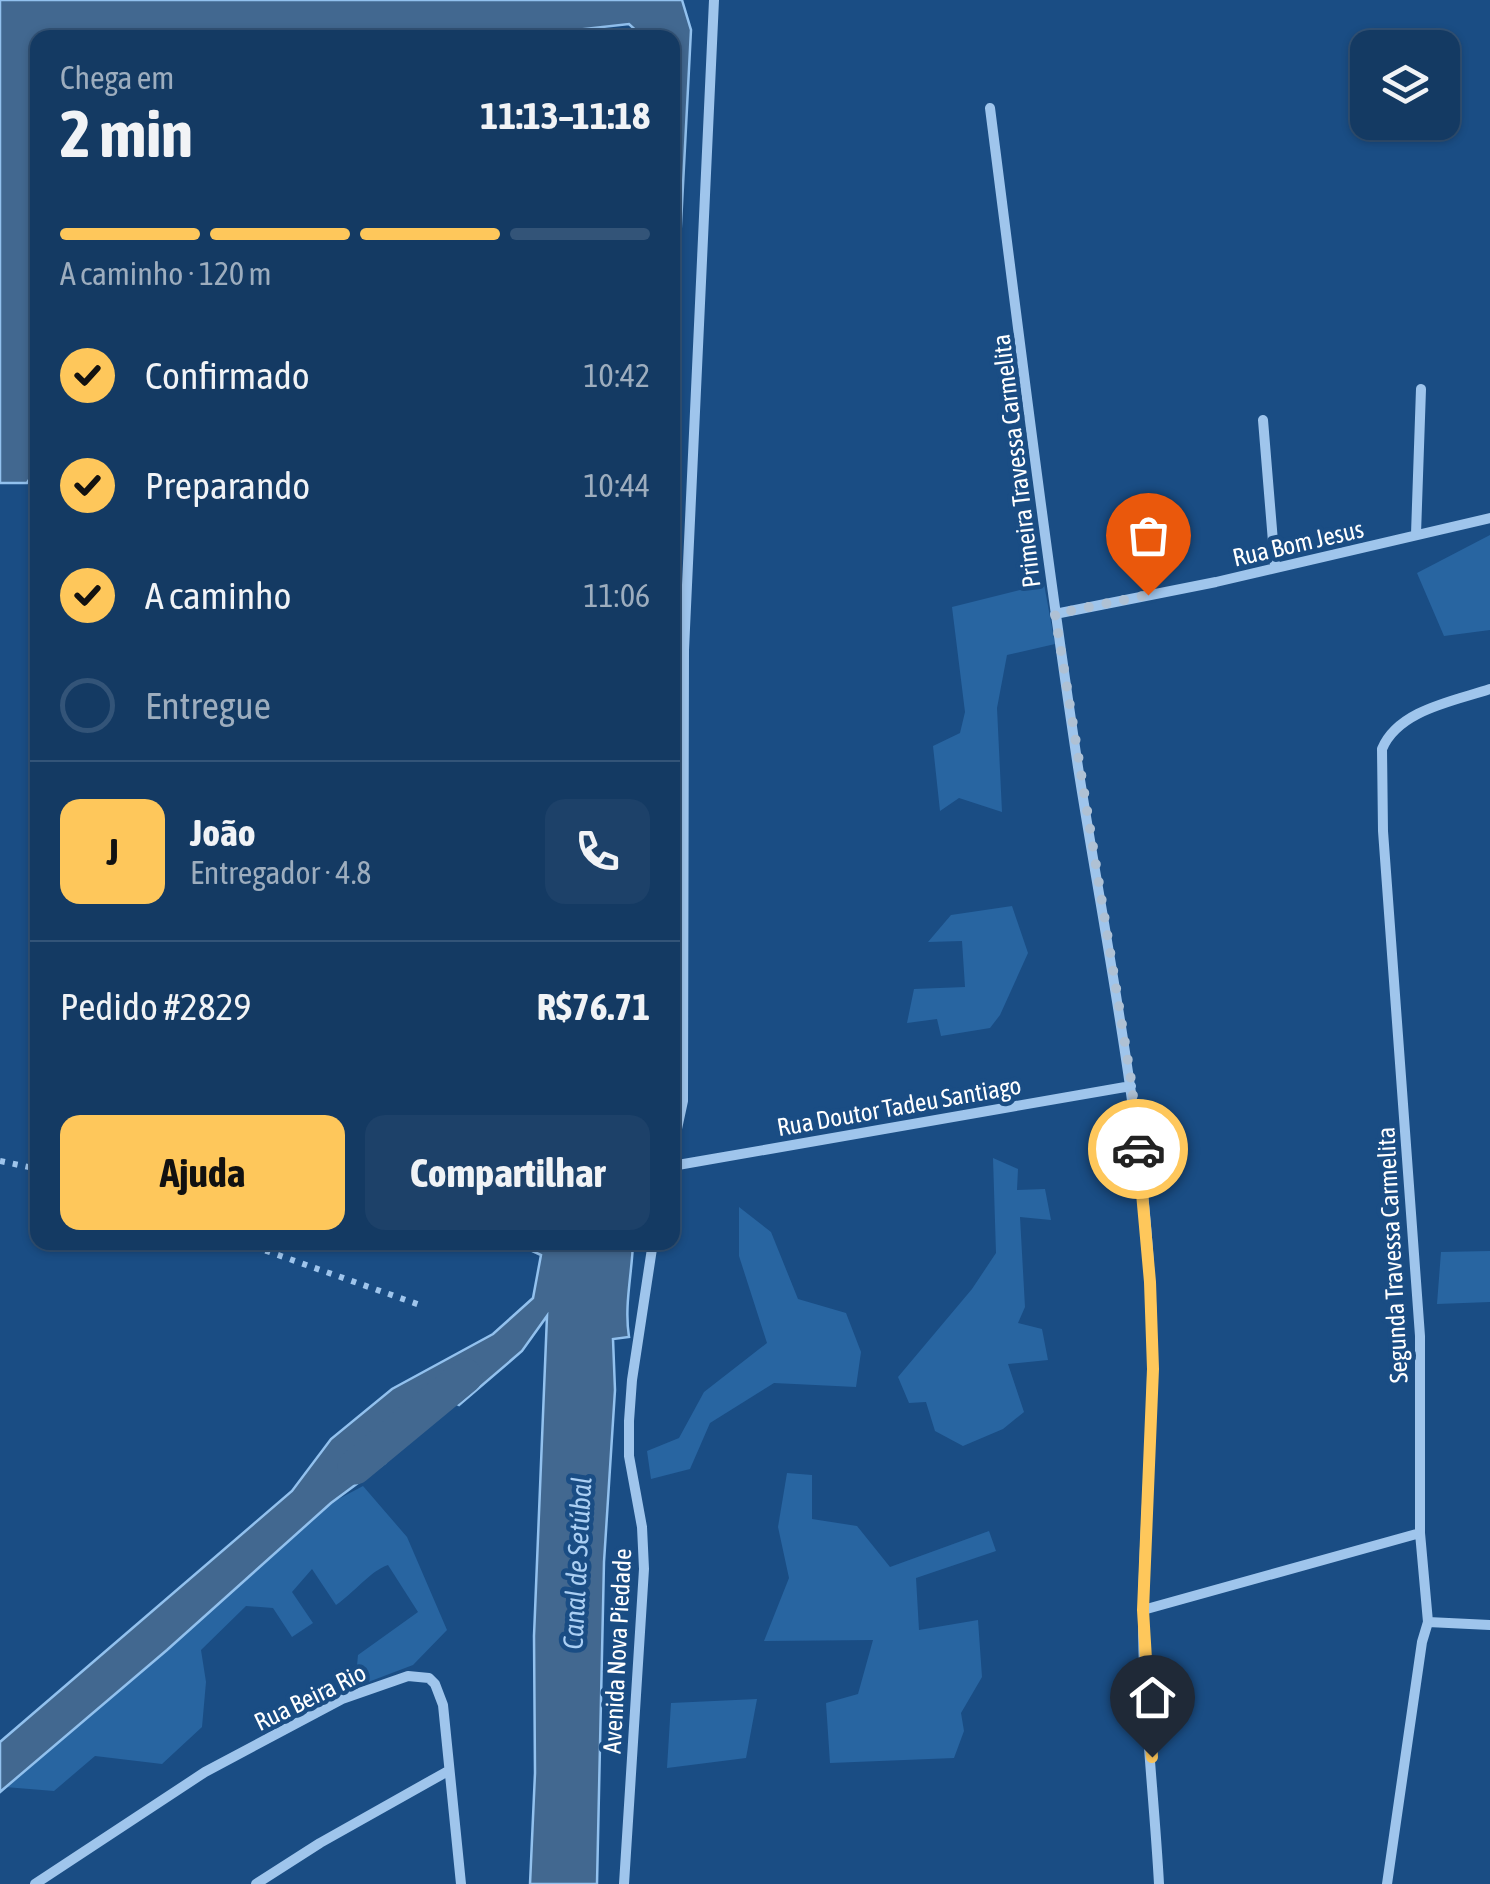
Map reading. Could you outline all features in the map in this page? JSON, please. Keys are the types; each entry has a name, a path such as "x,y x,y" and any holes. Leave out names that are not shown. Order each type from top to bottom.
{"street":[{"path":"680,1125 684,1072 684,650 714,0"},
{"name":"Primeira Travessa Carmelita","path":"990,108 1055,614 1132,1086 1150,1282 1152,1349 1143,1610 1160,1884"},
{"path":"1416,534 1422,389"},
{"path":"1263,420 1276,566"},
{"name":"Rua Bom Jesus","path":"1055,614 1366,549 1490,518"},
{"name":"Segunda Travessa Carmelita","path":"1388,1884 1428,1622 1420,1533 1420,1336 1382,831 1382,760 1387,738 1406,720 1490,689"},
{"name":"Rua Doutor Tadeu Santiago","path":"680,1165 1132,1086"},
{"name":"Avenida Nova Piedade","path":"624,1884 644,1568 642,1527 629,1456 629,1421 653,1250"},
{"path":"1143,1610 1420,1533"},
{"path":"1428,1622 1490,1626"},
{"name":"Rua Beira Rio","path":"35,1884 205,1772 342,1699 400,1678 419,1676 435,1684 443,1705 461,1884"},
{"path":"256,1884 448,1771"}],"path":[{"path":"0,1161 30,1167"},
{"path":"264,1250 420,1305"}],"shaded area":[{"path":"1490,535 1490,630 1444,636 1417,573"},
{"path":"1044,584 1055,644 1007,655 997,708 1002,812 959,798 940,811 933,746 960,733 965,712 952,607"},
{"path":"1012,906 1028,953 1000,1015 990,1028 941,1036 937,1019 907,1023 914,989 965,987 962,941 928,942 951,915"},
{"path":"993,1158 1018,1169 1017,1190 1045,1189 1051,1220 1020,1217 1025,1307 1018,1323 1042,1329 1048,1360 1008,1364 1024,1412 1003,1429 963,1446 935,1431 926,1402 909,1403 898,1377 972,1289 996,1253"},
{"path":"739,1207 771,1232 798,1299 846,1313 861,1352 856,1387 774,1383 710,1423 690,1469 651,1479 647,1451 679,1438 704,1392 767,1343 739,1256"},
{"path":"1490,1251 1490,1302 1437,1304 1441,1252"},
{"path":"787,1473 812,1475 812,1519 857,1526 890,1567 989,1531 996,1551 916,1578 919,1630 978,1620 982,1677 961,1713 964,1731 954,1758 830,1763 826,1703 858,1694 873,1640 764,1641 789,1578 778,1527"},
{"path":"363,1486 407,1537 447,1630 413,1665 355,1687 358,1655 418,1612 388,1565 336,1605 312,1569 292,1592 313,1623 292,1637 273,1608 246,1606 201,1650 206,1682 202,1727 162,1764 95,1756 54,1791 5,1787 331,1503"},
{"path":"757,1699 746,1758 667,1768 671,1703"}],"water":[{"path":"0,0 682,0 691,30 680,243 680,30 635,30 629,24 575,30 30,30 30,478 27,483 0,483"},
{"name":"Canal de Setúbal","path":"530,1250 632,1250 629,1337 613,1339 615,1390 604,1562 597,1884 530,1884 535,1773 534,1636 547,1316 522,1351 459,1405 443,1397 414,1414 382,1446 385,1463 331,1503 0,1792 0,1742 292,1491 331,1439 392,1389 493,1334 533,1298 541,1255"}],"waterway":[{"path":"355,1467 465,1376"}],"way so far":[{"path":"1138,1149 1132,1086 1055,614 1148,595"}],"route":[{"path":"1138,1149 1153,1369 1143,1610 1152,1757"}]}
